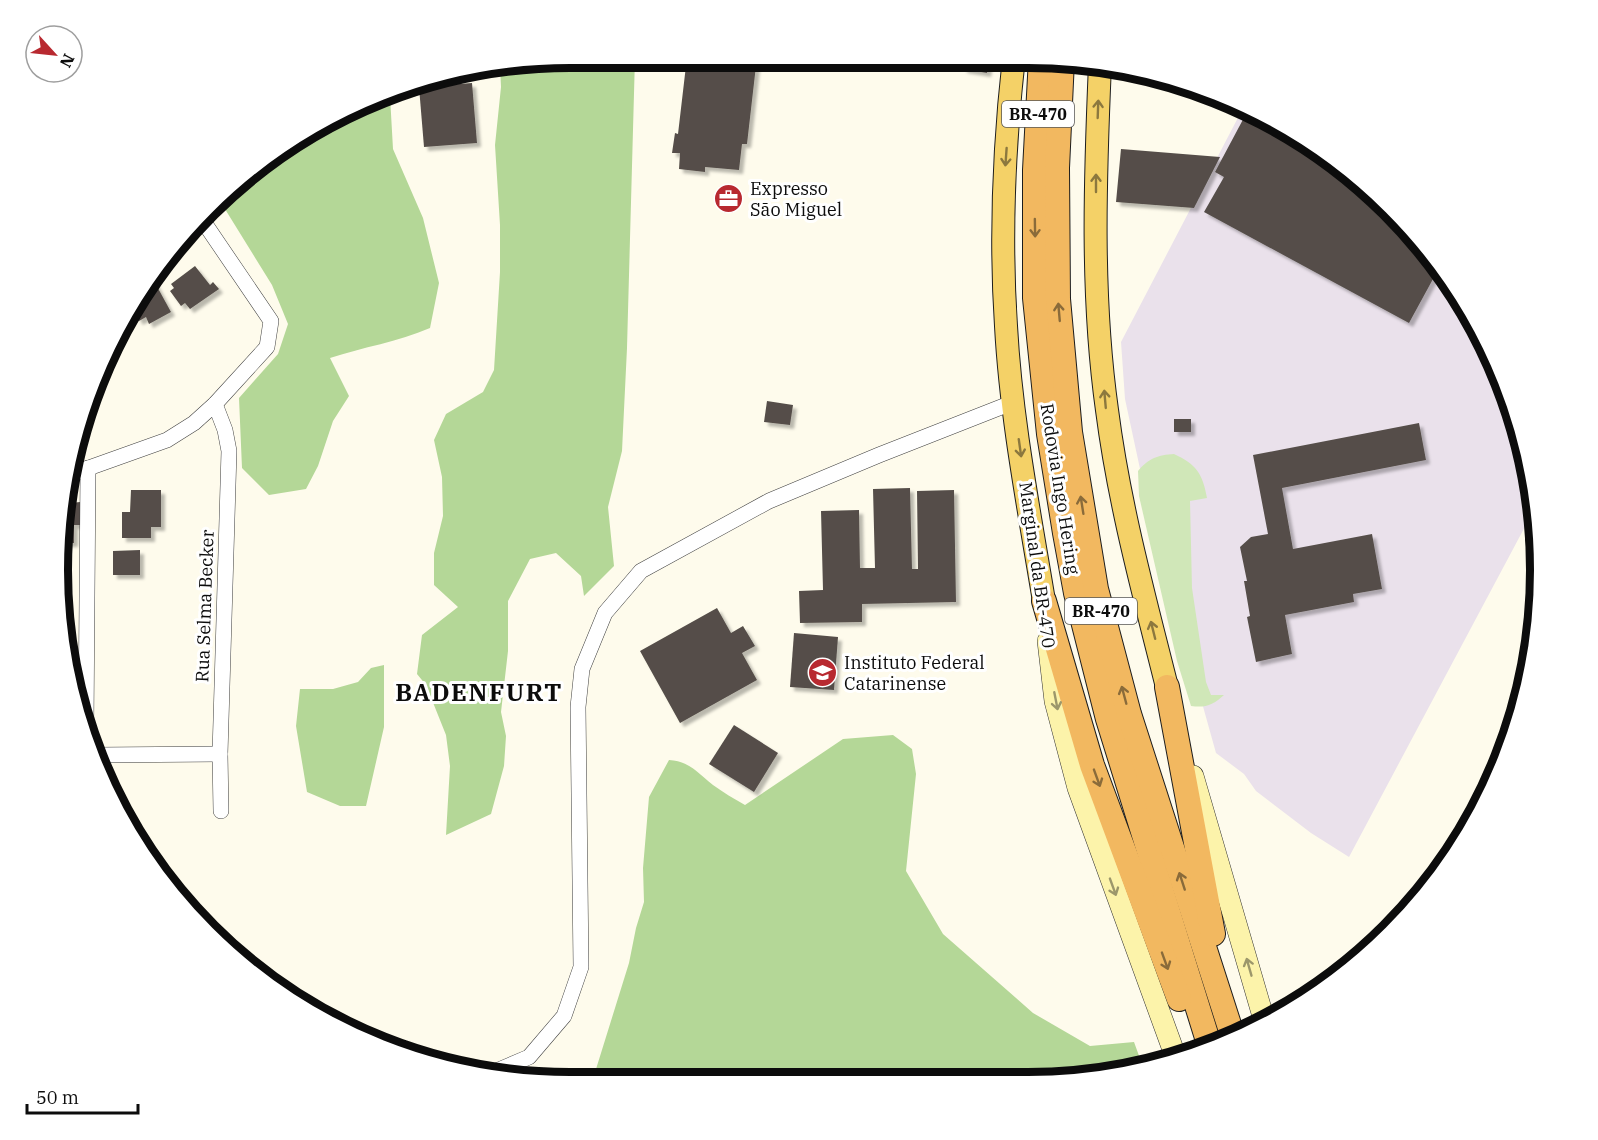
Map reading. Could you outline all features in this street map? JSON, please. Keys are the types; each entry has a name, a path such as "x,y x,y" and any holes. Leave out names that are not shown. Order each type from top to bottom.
{"highway":[{"name":"Rodovia Ingo Hering","path":"1040,68 1035,170 1035,298 1049,434 1065,533 1076,593 1108,719 1207,1039"},
{"name":"Rodovia Ingo Hering","path":"1062,69 1057,168 1058,299 1070,432 1096,589 1129,714 1231,1029"},
{"path":"1044,601 1092,765 1195,1044"},
{"path":"1167,687 1231,1029"}],"main road":[{"name":"Marginal da BR-470","path":"1013,68 1004,183 1003,247 1006,327 1014,402 1044,601 1055,701 1078,788 1173,1051"},
{"path":"1100,73 1096,154 1097,309 1106,410 1130,537 1167,687 1262,1014"}],"street":[{"path":"77,472 167,440 194,423 215,404 267,347 271,321 206,225"},
{"path":"503,1068 529,1057 564,1016 580,967 578,707 582,669 605,614 641,571 769,501 1014,402"},
{"name":"Rua Selma Becker","path":"215,404 225,430 229,451 220,754 221,811"},
{"path":"86,704 88,468"},
{"path":"103,755 220,754"}],"shaded area":[{"path":"1240,115 1307,152 1334,171 1383,215 1427,264 1446,291 1479,348 1504,408 1513,440 1521,472 1528,522 1349,857 1311,833 1256,791 1244,774 1216,753 1151,520 1125,399 1121,342"}],"green space":[{"path":"635,68 622,451 608,507 614,566 584,596 581,576 556,553 530,559 508,601 508,651 501,712 506,736 504,766 491,814 446,835 450,766 446,735 426,685 417,674 422,635 458,607 434,585 434,553 443,516 442,477 434,440 446,414 483,392 494,370 500,272 500,225 495,145 500,73 504,72 537,69"},
{"path":"390,101 393,149 423,218 439,283 430,328 330,358 349,396 333,421 318,466 306,489 269,495 242,468 239,398 278,354 288,324 272,285 224,207 264,171 291,152 348,119"},
{"path":"1174,454 1193,466 1201,476 1207,498 1190,501 1192,588 1206,682 1211,695 1224,695 1213,703 1201,707 1191,706 1177,661 1139,496 1138,471 1154,458"},
{"path":"384,665 384,727 366,806 340,806 307,792 296,726 300,689 333,689 358,682 371,668"},
{"path":"893,735 912,749 916,774 906,871 943,934 1033,1013 1090,1046 1134,1042 1140,1059 1094,1068 1028,1072 595,1072 629,963 644,902 643,868 649,797 669,760 688,765 713,785 745,805 843,739"}],"building":[{"path":"686,68 756,68 747,144 742,144 739,170 705,167 705,172 679,169 680,153 672,153 675,133 678,134"},
{"path":"963,68 988,68 987,73"},
{"path":"472,83 477,143 424,147 419,91 438,86"},
{"path":"1245,117 1307,152 1334,171 1383,215 1435,275 1409,323 1204,212 1224,177 1215,172"},
{"path":"1121,149 1220,157 1194,208 1116,202"},
{"path":"195,266 210,285 213,282 219,289 190,309 185,303 181,306 170,291 174,288 171,284"},
{"path":"156,285 171,312 149,324 146,317 139,321 137,317"},
{"path":"767,401 793,405 790,425 764,422"},
{"path":"1174,419 1191,419 1191,432 1174,432"},
{"path":"1419,423 1426,460 1282,488 1293,549 1372,534 1382,589 1353,594 1354,602 1285,615 1292,654 1256,662 1247,617 1250,616 1244,581 1247,581 1240,547 1251,537 1268,534 1253,455"},
{"path":"910,488 912,569 918,569 917,491 954,490 956,602 862,604 862,622 800,623 799,591 823,590 821,511 859,510 860,568 875,568 873,489"},
{"path":"131,490 161,490 161,527 151,527 151,538 122,538 122,512 130,512"},
{"path":"80,502 81,525 74,525 74,543 69,543 69,537 72,503"},
{"path":"140,550 140,575 113,575 113,551"},
{"path":"717,608 731,633 743,626 755,646 742,653 757,680 680,723 640,651"},
{"path":"794,633 838,637 834,690 790,687"},
{"path":"734,725 778,753 754,792 709,764"}],"place":[{"name":"Expresso São Miguel","path":"729,199"},
{"name":"Instituto Federal Catarinense","path":"823,673"}],"district":[{"name":"BADENFURT","path":"479,693"}]}
